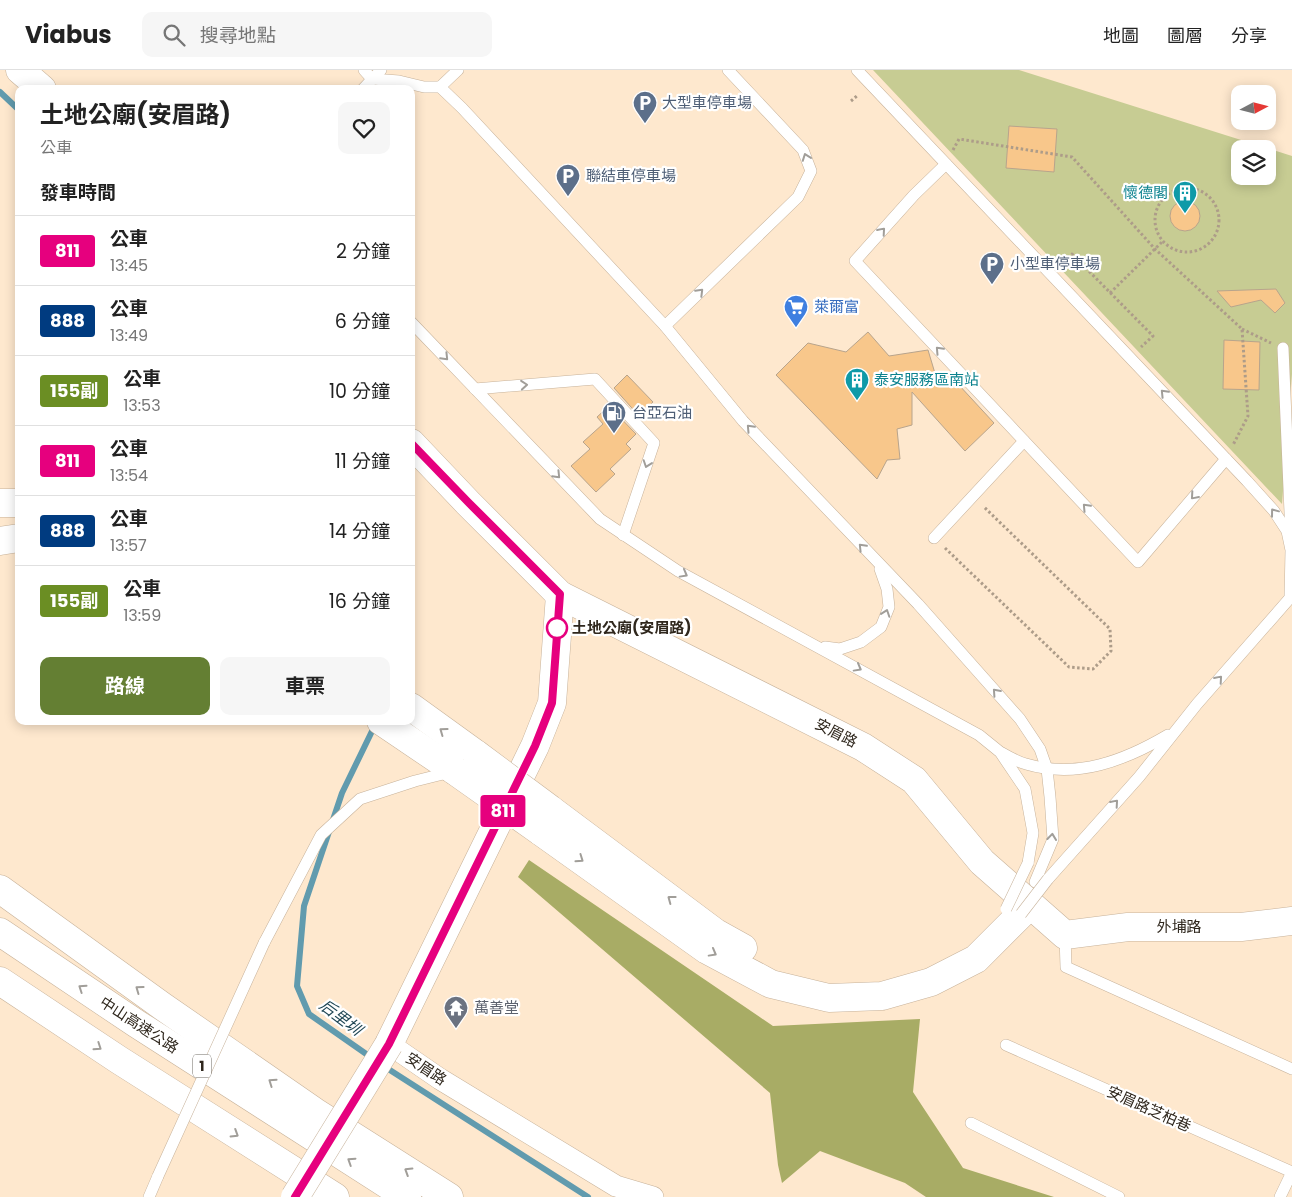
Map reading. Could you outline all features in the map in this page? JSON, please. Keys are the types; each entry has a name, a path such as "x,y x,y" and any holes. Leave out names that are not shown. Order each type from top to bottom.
{"main road":[{"path":"20,70 37,85"},
{"name":"安眉路","path":"415,447 560,594 863,747 914,780 982,862 1065,935"},
{"path":"0,503 15,503"},
{"path":"0,541 15,539"},
{"name":"安眉路","path":"389,1044 535,746 552,703 560,594"},
{"path":"415,711 465,763"},
{"path":"387,726 465,763 545,820 716,933 778,969 834,983 882,982 928,972 966,951 1013,911"},
{"path":"0,889 162,1006 314,1112 449,1197"},
{"name":"外埔路","path":"1065,935 1128,927 1241,927 1292,921"},
{"name":"中山高速公路","path":"0,932 137,1024 407,1197"},
{"path":"0,981 119,1060 334,1197"},
{"path":"295,1197 389,1044"}],"street":[{"name":"安眉路","path":"389,1044 440,1079 616,1186 653,1197"}],"lane":[{"path":"364,70 372,79 399,81 424,87 440,87 458,70"},
{"path":"367,85 381,70"},
{"path":"666,326 798,197 811,171 804,150 728,70"},
{"path":"856,70 1274,511 1286,531 1291,550"},
{"path":"440,87 462,108 666,326 743,420 918,604 1020,719 1040,749 1047,769 1053,839 1035,882 1013,911"},
{"path":"946,164 914,194 856,261 1138,562 1226,459"},
{"path":"415,326 600,519 678,571 818,646 979,736 1000,752 1025,764 1047,769 1071,770 1096,766 1142,751 1175,731"},
{"path":"1013,911 1048,879 1139,776 1175,731 1290,598 1291,550 1283,348"},
{"path":"475,389 595,380 654,443 622,534"},
{"path":"934,538 1024,441"},
{"path":"818,646 840,649 861,642 880,627 888,607 887,589 876,562"},
{"path":"1000,752 1025,790 1033,833 1028,863 1013,911"},
{"path":"149,1197 264,943 320,835 360,799 465,763"},
{"path":"1065,935 1066,967 1292,1069"},
{"name":"安眉路芝柏巷","path":"1006,1045 1292,1172 1280,1197"},
{"path":"971,1123 1119,1197"}],"path":[{"path":"946,164 959,139 1072,157 1155,248 1242,329 1283,348"},
{"path":"1187,187 1198,189 1207,194 1214,202 1218,211 1219,222 1214,237 1202,248 1192,252 1181,252 1171,248 1162,241 1157,232 1155,222 1156,211 1160,201 1177,189 1187,187"},
{"path":"1110,293 1162,241"},
{"path":"1050,274 1072,254 1153,336 1130,358"},
{"path":"1226,459 1248,416 1242,329"},
{"path":"934,538 1069,667 1093,669 1111,651 1110,629 972,497"}],"green space":[{"path":"873,70 1019,70 1241,140 1231,140 1231,185 1276,185 1276,151 1292,156 1292,374 1282,504"},
{"path":"529,860 773,1026 920,1019 913,1092 963,1168 1054,1197 926,1197 905,1183 820,1151 782,1183 778,1165 770,1093 518,877"}],"building":[{"path":"1009,126 1057,129 1054,172 1006,168"},
{"name":"懷德閣","path":"1185,201 1196,205 1200,216 1196,227 1185,231 1174,227 1170,216 1174,205"},
{"path":"1276,289 1285,303 1275,313 1261,300 1231,307 1217,291"},
{"name":"泰安服務區南站","path":"868,332 889,356 928,350 937,380 946,371 994,423 965,451 912,392 912,425 897,429 900,459 887,460 877,479 776,375 808,343 846,352"},
{"path":"1224,340 1260,342 1259,390 1223,389"},
{"path":"627,375 653,402 639,416 614,388"},
{"name":"台亞石油","path":"609,406 636,434 626,444 631,449 610,469 615,474 596,492 571,466 590,449 583,442 603,424 597,417"}],"waterway":[{"name":"后里圳","path":"0,92 15,106"},
{"name":"后里圳","path":"372,1058 309,1014 297,986 304,906 342,793 375,725"},
{"name":"后里圳","path":"382,1065 588,1197"}],"bus line":[{"name":"811","path":"295,1197 389,1044 535,746 552,703 560,594 415,447"}],"place":[{"name":"大型車停車場","path":"645,124"},
{"name":"聯結車停車場","path":"568,197"},
{"name":"懷德閣","path":"1185,214"},
{"name":"小型車停車場","path":"992,285"},
{"name":"萊爾富","path":"796,328"},
{"name":"泰安服務區南站","path":"857,401"},
{"name":"台亞石油","path":"614,434"},
{"name":"土地公廟(安眉路)","path":"557,628"},
{"name":"萬善堂","path":"456,1029"}]}
